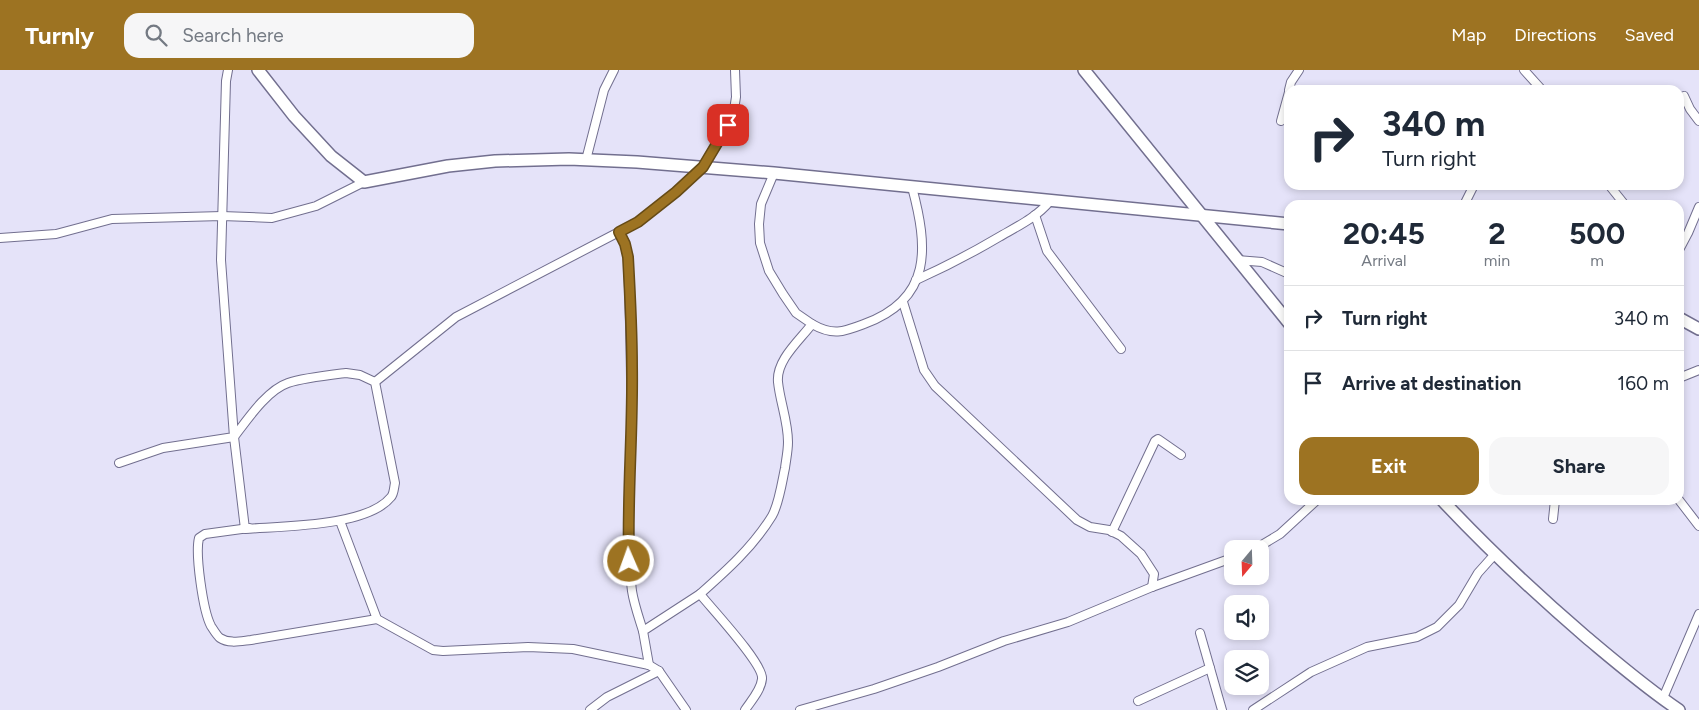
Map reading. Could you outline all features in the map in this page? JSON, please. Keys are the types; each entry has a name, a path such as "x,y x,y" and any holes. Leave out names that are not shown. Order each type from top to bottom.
{"street":[{"path":"228,70 226,81 221,260 234,437 244,529 340,521 370,512 383,505 392,496 395,483 375,382"},
{"path":"258,70 294,116 331,156 364,182"},
{"path":"586,160 604,90 614,70"},
{"path":"375,382 456,317 638,222 676,192 703,167 733,116 736,97 736,70"},
{"path":"1084,70 1284,317"},
{"path":"1290,85 1299,70"},
{"path":"1524,70 1538,85"},
{"path":"1684,96 1690,109 1699,121"},
{"path":"1281,121 1284,110"},
{"path":"0,238 56,234 112,219 222,216 272,218 316,206 364,182 448,166 495,161 586,160 703,167 1284,224"},
{"path":"774,173 761,204 759,224 760,243 769,271 796,312 825,331 842,332 875,320 903,302 915,284 923,244 919,213 912,187"},
{"path":"1613,190 1621,200"},
{"path":"916,280 951,264 1035,215 1050,201"},
{"path":"1684,241 1699,207"},
{"path":"1035,215 1046,251 1121,349"},
{"path":"619,232 625,244 628,257 632,366 629,561 632,593 649,664"},
{"path":"1238,260 1262,262 1284,272"},
{"path":"903,302 924,370 934,386 1077,520 1090,527 1121,536 1141,554 1154,574 1152,587"},
{"path":"1684,321 1699,329"},
{"path":"642,631 700,594 732,565 773,514 783,481 788,443 785,413 778,381 781,366 789,352 812,324"},
{"path":"1684,376 1699,370"},
{"path":"120,463 163,448 234,437 257,407 276,389 288,383 346,373 360,374 375,382"},
{"path":"1112,532 1155,442 1158,439 1180,455"},
{"path":"1269,541 1280,534 1312,505"},
{"path":"1447,505 1495,554 1588,639 1668,705 1699,614"},
{"path":"1553,519 1554,505"},
{"path":"1683,505 1696,517 1699,526"},
{"path":"340,521 377,619"},
{"path":"249,528 205,534 199,538 197,546 200,575 207,615 211,627 221,638 232,642 251,640 377,619 433,650 528,647 573,649 649,664 659,671 686,710"},
{"path":"1253,710 1319,668 1367,647 1417,637 1437,627 1459,605 1478,573 1495,554"},
{"path":"800,710 874,689 938,667 1004,641 1068,622 1152,587 1224,561"},
{"path":"700,594 758,665 763,678 760,687 745,710"},
{"path":"1200,633 1222,710"},
{"path":"1138,701 1210,668"},
{"path":"590,710 607,697 659,671"}],"route":[{"path":"629,561 632,366 628,257 625,244 619,232 638,222 676,192 703,167 728,125"}]}
